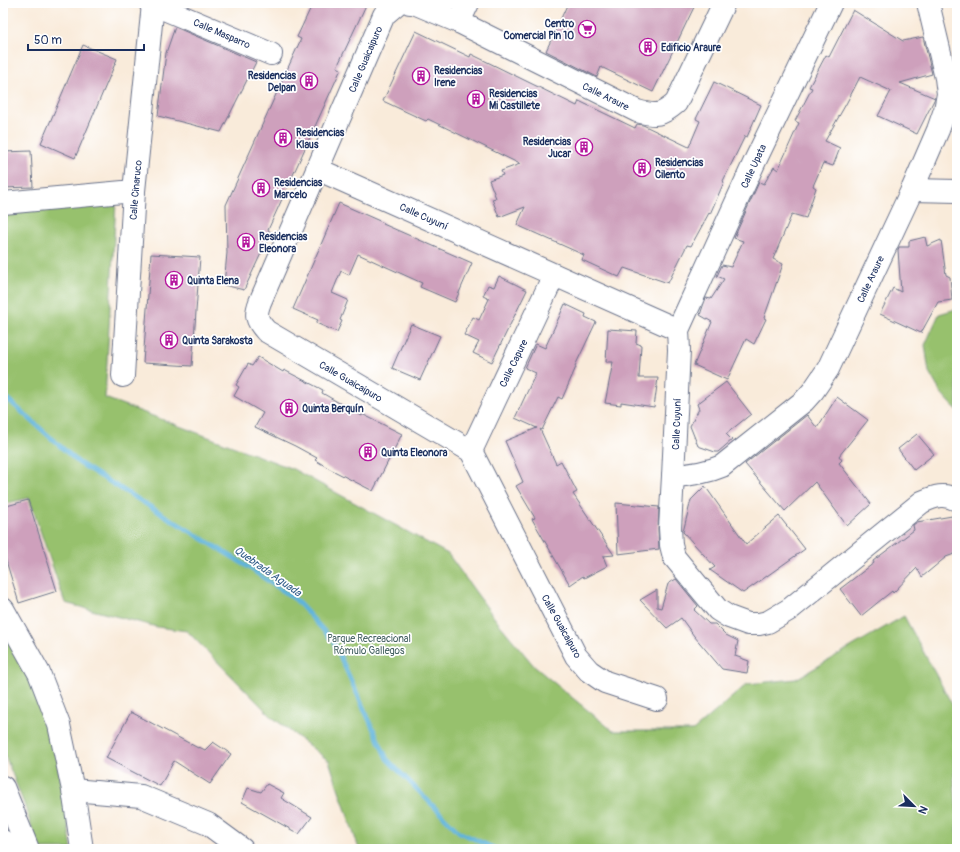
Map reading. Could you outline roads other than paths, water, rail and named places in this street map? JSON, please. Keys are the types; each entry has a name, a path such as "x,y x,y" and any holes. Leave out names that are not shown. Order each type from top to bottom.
{"main road":[{"name":"Calle Guaicaipuro","path":"398,3 384,15 260,302 256,312 258,319 266,331 471,451 576,656 589,671 605,682 657,699"},
{"path":"410,3 463,13"},
{"name":"Calle Araure","path":"463,13 637,111 652,115 665,112 676,103 724,3"},
{"name":"Calle Upata","path":"678,330 830,3"},
{"name":"Calle Araure","path":"673,476 689,476 708,472 722,466 804,401 828,369 912,190 945,110 948,94 946,78 928,3"},
{"name":"Calle Masparro","path":"152,4 179,9 271,54"},
{"name":"Calle Cinaruco","path":"123,376 134,191 152,4"},
{"name":"Calle Cuyuní","path":"317,169 678,330 679,350 670,528 671,545 674,557 718,610 729,617 748,624 768,622 784,612 922,502 940,495 957,500"},
{"path":"912,190 957,191"},
{"path":"3,203 134,191"},
{"name":"Calle Capure","path":"471,451 554,275"},
{"path":"3,609 39,673 59,725 73,790 82,849"},
{"path":"3,787 28,849"},
{"path":"73,790 141,796 208,824 242,849"},
{"path":"3,841 6,849"}],"waterway":[{"name":"Quebrada Aguada","path":"3,395 79,463 242,563 296,600 333,641 387,759 459,832 496,849"}],"place":[{"name":"Centro Comercial Pin 10","path":"587,29"},
{"name":"Edificio Araure","path":"648,47"},
{"name":"Residencias Irene","path":"421,76"},
{"name":"Residencias Delpan","path":"309,81"},
{"name":"Residencias Mi Castillete","path":"476,99"},
{"name":"Residencias Klaus","path":"283,138"},
{"name":"Residencias Jucar","path":"584,147"},
{"name":"Residencias Cilento","path":"642,168"},
{"name":"Residencias Marcelo","path":"261,188"},
{"name":"Residencias Eleonora","path":"246,242"},
{"name":"Quinta Elena","path":"174,280"},
{"name":"Quinta Sarakosta","path":"169,340"},
{"name":"Quinta Berquín","path":"289,408"},
{"name":"Quinta Eleonora","path":"368,452"}],"park label":[{"name":"Parque Recreacional Rómulo Gallegos","path":"369,644"}]}
